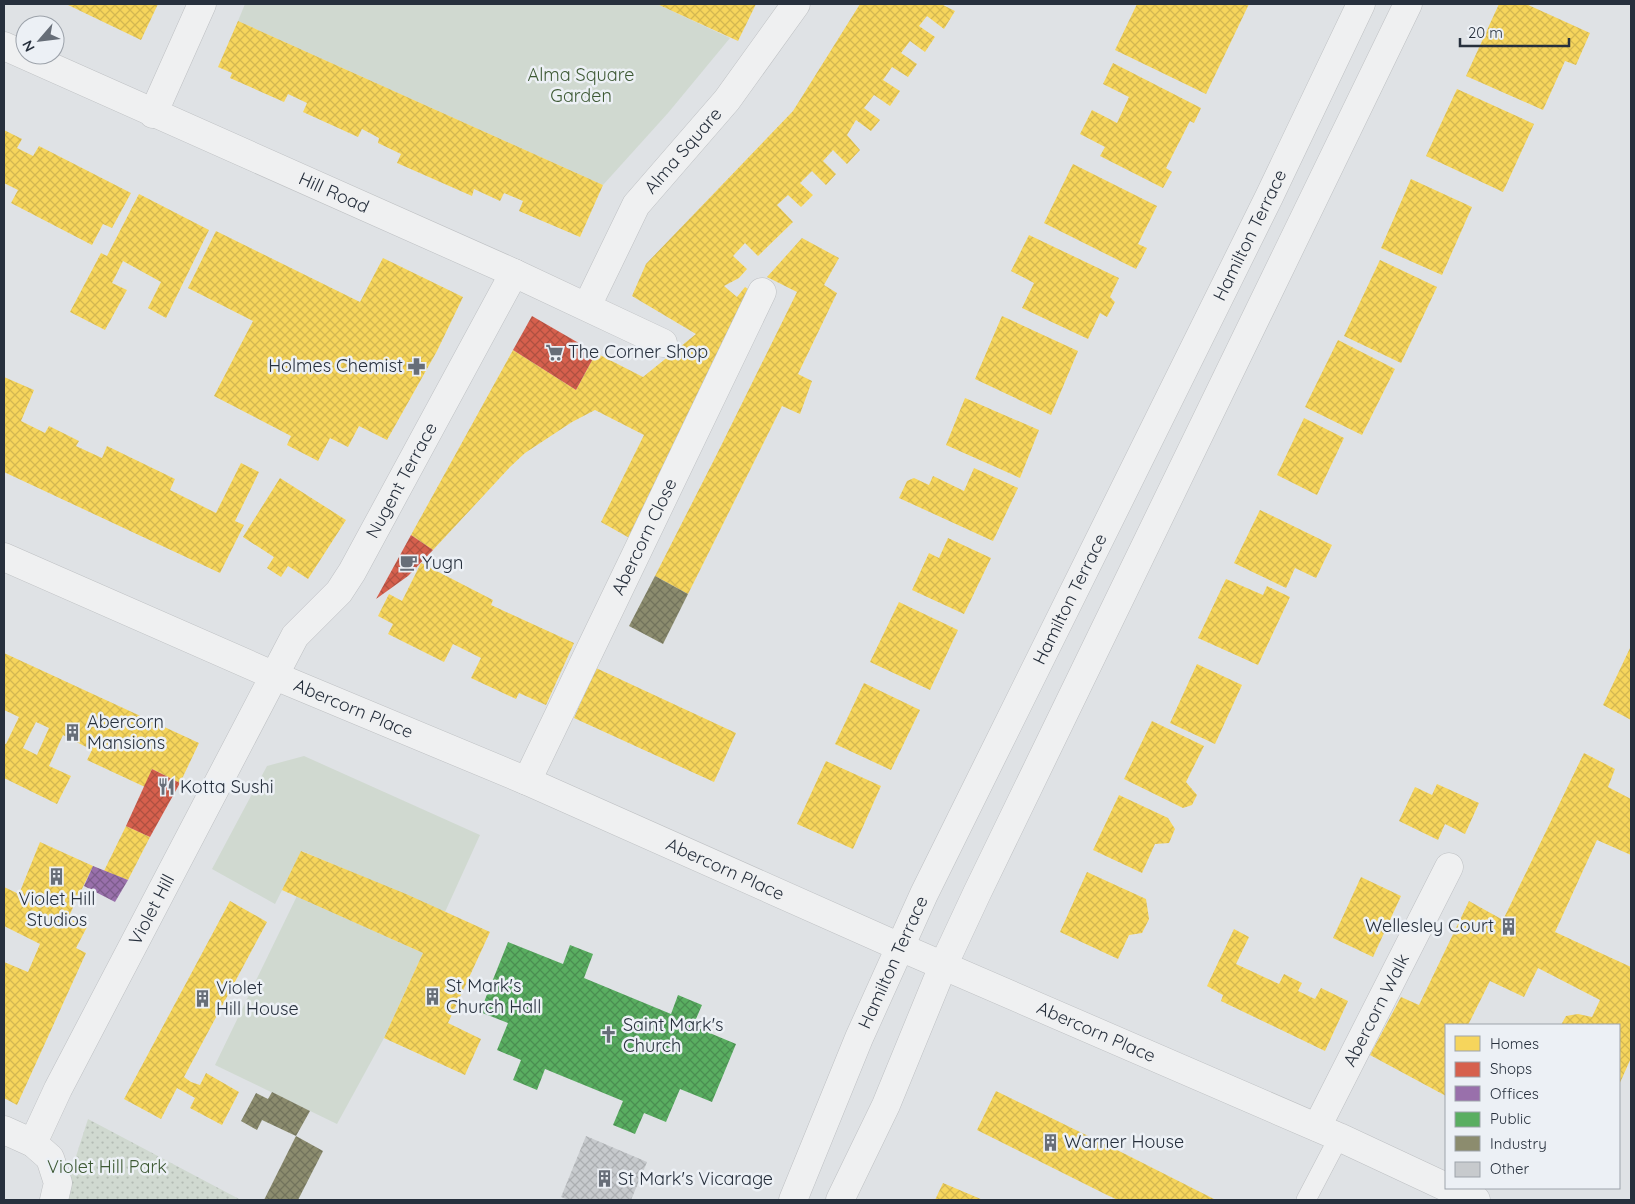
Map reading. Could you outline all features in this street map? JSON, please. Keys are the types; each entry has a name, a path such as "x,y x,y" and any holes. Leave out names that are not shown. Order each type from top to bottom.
{"street":[{"path":"153,114 202,4"},
{"name":"Alma Square","path":"584,304 591,298 636,205 728,100 796,4"},
{"name":"Hamilton Terrace","path":"793,1200 859,1038 924,894 1269,196 1361,4"},
{"path":"840,1200 898,1078 943,966 977,893 1408,4"},
{"name":"Hill Road","path":"4,46 153,114 584,304 663,343"},
{"name":"Nugent Terrace","path":"275,676 295,636 340,592 352,572 514,273"},
{"name":"Abercorn Close","path":"527,781 762,292"},
{"name":"Abercorn Place","path":"4,557 275,676 527,781 943,966 1328,1132 1445,1186"},
{"name":"Violet Hill","path":"33,1143 58,1090 275,676"},
{"name":"Abercorn Walk","path":"1328,1132 1449,867"},
{"path":"4,1130 33,1143 50,1158 58,1183 54,1200"},
{"name":"Abercorn Place","path":"1452,1189 1476,1200"}],"lane":[{"path":"1306,1200 1328,1132"}],"green space":[{"name":"Alma Square Garden","path":"245,4 657,4 730,38 668,113 603,185 238,21"},
{"path":"304,756 480,835 445,912 302,851 275,904 212,869 267,766"},
{"path":"297,896 423,953 384,1038 337,1124 215,1065"},
{"name":"Violet Hill Park","path":"88,1119 241,1200 62,1200"}],"building: Homes":[{"path":"66,4 158,4 141,40"},
{"path":"657,4 756,4 738,41"},
{"path":"860,4 941,4 955,11 944,29 927,16 919,26 935,37 925,52 910,41 901,53 917,64 908,77 892,67 883,80 900,91 890,106 874,95 864,108 880,120 871,131 856,120 847,135 860,150 847,164 833,150 823,161 836,174 826,185 812,171 800,183 813,195 801,207 788,195 777,205 793,222 758,256 745,243 733,256 747,269 739,278 724,286 737,297 745,287 751,291 633,540 601,522 644,435 595,410 572,422 525,453 433,550 411,535 513,350 576,390 596,353 643,377 696,334 632,296 646,264 793,111"},
{"path":"1137,4 1249,4 1206,94 1115,50"},
{"path":"1499,4 1526,4 1590,33 1576,65 1565,61 1543,110 1466,76"},
{"path":"238,21 603,185 580,237 519,211 523,201 504,193 500,201 474,189 472,196 397,163 401,154 378,143 379,138 362,129 358,137 303,112 307,103 288,94 284,102 230,78 232,73 218,67"},
{"path":"1113,63 1201,108 1194,123 1190,121 1166,168 1172,172 1163,188 1100,156 1105,147 1080,134 1092,110 1117,123 1129,97 1103,84"},
{"path":"1457,89 1534,124 1503,192 1426,156"},
{"path":"4,130 22,139 17,148 33,156 39,146 131,193 112,228 103,224 92,245 11,203 18,190 4,183"},
{"path":"1073,164 1157,206 1138,244 1147,248 1136,269 1044,223"},
{"path":"1411,179 1472,207 1442,275 1381,248"},
{"path":"139,194 209,230 166,318 148,308 161,282 123,261 112,283 127,290 105,330 70,312 101,253 107,256"},
{"path":"216,231 360,302 383,258 463,297 437,351 387,440 359,426 348,447 330,438 318,461 287,445 291,436 214,396 253,321 188,288"},
{"path":"1029,235 1119,278 1110,297 1115,302 1107,317 1100,313 1088,339 1022,308 1034,283 1011,271"},
{"path":"802,238 839,258 824,285 837,293 798,374 812,381 800,414 782,406 688,594 655,576 797,292 767,277"},
{"path":"1380,260 1437,287 1401,363 1344,336"},
{"path":"1002,316 1078,351 1051,415 975,379"},
{"path":"1338,340 1395,369 1362,435 1305,407"},
{"path":"4,377 34,390 21,421 45,433 49,426 79,441 76,446 102,458 107,446 175,479 170,490 216,513 241,463 259,472 235,521 244,525 220,573 4,472"},
{"path":"965,398 1039,430 1020,478 946,445"},
{"path":"1304,418 1344,438 1317,495 1277,475"},
{"path":"974,468 1018,488 993,541 899,498 907,481 914,478 929,485 933,476 964,491"},
{"path":"280,478 346,520 308,579 288,566 281,577 267,568 274,557 243,537"},
{"path":"1260,510 1332,545 1316,578 1295,568 1286,588 1234,563"},
{"path":"948,538 991,558 964,614 912,590 929,553 939,558"},
{"path":"421,563 493,600 491,605 574,643 546,705 519,693 516,699 471,678 481,658 453,644 444,662 388,634 393,624 378,616 389,594 402,601"},
{"path":"1226,579 1263,595 1267,586 1290,597 1258,665 1198,638"},
{"path":"899,602 958,630 930,690 870,662"},
{"path":"1631,646 1631,720 1603,705"},
{"name":"Abercorn Mansions","path":"4,653 199,743 180,783 152,769 145,787 87,760 92,750 63,735 49,766 71,776 57,804 4,778 4,743 6,744 19,717 4,710","holes":["36,722 49,728 37,755 23,748"]},
{"path":"1197,664 1242,685 1215,744 1170,723"},
{"path":"596,668 736,733 714,782 574,718"},
{"path":"864,683 920,710 891,770 835,744"},
{"path":"1152,721 1204,746 1186,782 1197,795 1192,805 1183,808 1124,779"},
{"name":"Wellesley Court","path":"1584,753 1615,769 1608,787 1631,799 1631,855 1597,840 1555,932 1631,967 1631,1058 1620,1083 1620,1024 1562,1024 1566,1016 1578,1014 1592,1017 1600,1000 1538,968 1524,997 1490,981 1468,1024 1445,1024 1445,1095 1370,1055 1401,997 1419,1005 1469,901 1503,920"},
{"path":"826,761 881,786 853,849 797,824"},
{"path":"1437,784 1479,803 1465,834 1445,824 1438,840 1399,821 1415,787 1432,795"},
{"path":"1119,795 1168,818 1175,829 1169,843 1155,844 1142,873 1093,850"},
{"path":"126,826 150,837 128,880 104,871"},
{"path":"40,842 93,866 68,918 87,927 76,948 86,953 17,1105 4,1098 4,962 28,972 40,944 4,926 4,887 19,894"},
{"name":"St Mark's Church Hall","path":"301,851 406,894 490,932 448,1023 481,1039 465,1075 384,1038 423,953 282,890"},
{"path":"1087,872 1146,899 1149,919 1142,933 1129,935 1118,959 1060,932"},
{"path":"1361,877 1401,896 1373,957 1333,938"},
{"name":"Violet Hill House","path":"230,901 267,922 184,1077 200,1085 206,1073 239,1092 222,1125 190,1108 195,1098 177,1088 161,1119 124,1099"},
{"path":"1234,929 1249,937 1236,964 1279,984 1284,974 1302,983 1298,991 1315,999 1321,988 1348,1001 1325,1051 1221,1001 1223,995 1207,986"},
{"name":"Warner House","path":"996,1091 1216,1200 1118,1200 1107,1195 977,1130"},
{"path":"943,1183 983,1200 935,1200"}],"building: Shops":[{"name":"The Corner Shop","path":"532,316 596,353 576,390 513,350"},
{"name":"Yugn","path":"411,535 433,550 408,576 376,599"},
{"path":"152,769 180,783 150,837 126,826"}],"building: Offices":[{"path":"93,866 128,880 115,902 84,886"}],"building: Public":[{"name":"Saint Mark's Church","path":"508,942 563,964 570,945 593,954 584,978 671,1014 678,995 702,1005 693,1026 736,1044 712,1102 680,1089 666,1122 644,1113 635,1134 613,1125 623,1101 545,1069 537,1090 513,1080 521,1060 497,1050 508,1023 480,1012"}],"building: Industry":[{"path":"655,576 688,594 663,644 629,626"},
{"path":"272,1092 310,1111 296,1136 262,1120 257,1130 241,1121 256,1093 268,1099"},
{"path":"296,1136 323,1151 298,1200 264,1200"}],"building: Other":[{"name":"St Mark's Vicarage","path":"586,1136 647,1162 631,1200 569,1200 561,1197"}],"place":[{"name":"The Corner Shop","path":"554,352"},
{"name":"Holmes Chemist","path":"417,366"},
{"name":"Yugn","path":"408,563"},
{"name":"Abercorn Mansions","path":"73,732"},
{"name":"Kotta Sushi","path":"166,787"},
{"name":"Violet Hill Studios","path":"57,876"},
{"name":"Wellesley Court","path":"1508,926"},
{"name":"St Mark's Church Hall","path":"432,996"},
{"name":"Violet Hill House","path":"202,998"},
{"name":"Saint Mark's Church","path":"609,1035"},
{"name":"Warner House","path":"1050,1142"},
{"name":"St Mark's Vicarage","path":"604,1179"}]}
